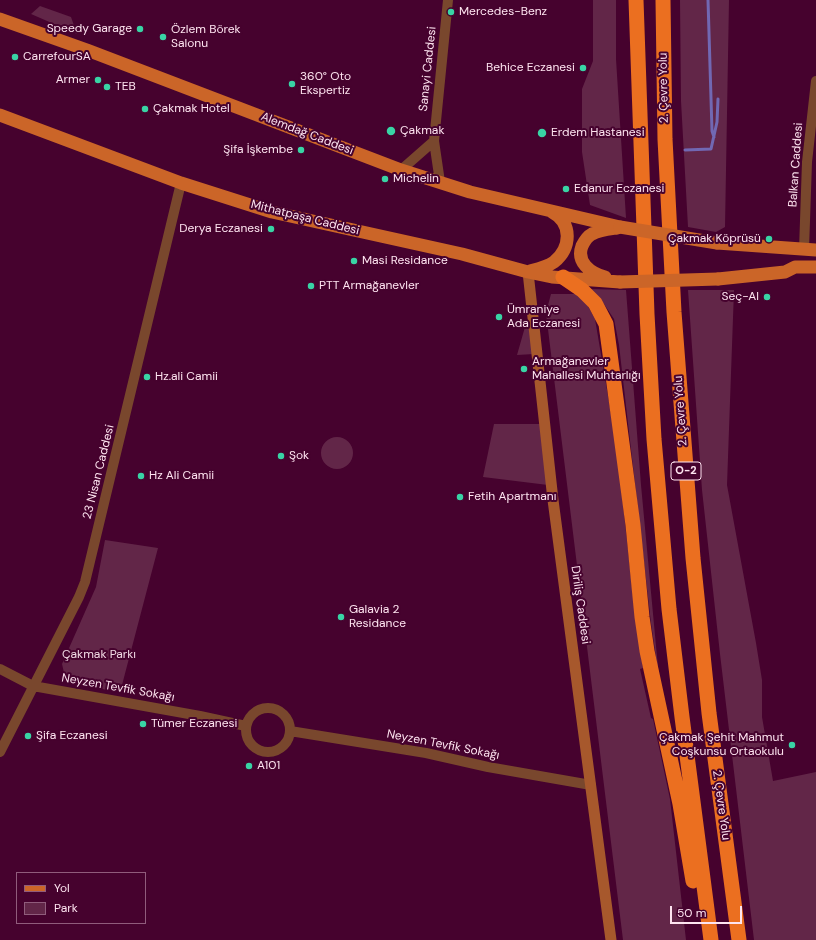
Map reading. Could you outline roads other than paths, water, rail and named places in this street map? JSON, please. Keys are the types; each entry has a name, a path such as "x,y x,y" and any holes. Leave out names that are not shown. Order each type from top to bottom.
{"highway":[{"name":"2. Çevre Yolu","path":"636,0 647,314 654,439 670,617 711,940"},
{"name":"2. Çevre Yolu","path":"663,0 665,139 674,312 693,558 709,713 739,940"},
{"path":"563,278 582,290 595,303 606,324 633,525 642,617 647,651 680,804 704,940"}],"main road":[{"name":"Alemdağ Caddesi","path":"2,21 150,74 402,170 470,192 620,227"},
{"name":"Mithatpaşa Caddesi","path":"0,115 181,182 272,212 462,254 528,272 563,278 620,282"},
{"path":"528,272 548,266 555,261 566,245 568,234 566,225 559,216 548,210"},
{"path":"810,250 717,243 620,227 592,234 584,243 580,251 581,260 590,271 599,276 620,282 718,279 785,272 795,267 816,267"},
{"name":"Diriliş Caddesi","path":"528,272 553,500 611,940"}],"street":[{"name":"Sanayi Caddesi","path":"440,182 434,140 448,0"},
{"name":"Balkan Caddesi","path":"810,250 807,162 816,82"},
{"path":"402,170 434,140"},
{"name":"23 Nisan Caddesi","path":"0,752 79,597 85,582 181,182"},
{"name":"Neyzen Tevfik Sokağı","path":"0,669 33,686 200,716 246,726"},
{"path":"264,708 271,708 283,713 287,718 290,731 285,744 279,749 265,752 258,750 248,740 246,726 252,714 264,708"},
{"name":"Neyzen Tevfik Sokağı","path":"290,731 426,753 488,767 591,785"}],"waterway":[{"path":"708,0 712,131 714,137"},
{"path":"685,150 711,149 717,122 718,99"}],"place":[{"name":"Mercedes-Benz","path":"451,12"},
{"name":"Speedy Garage","path":"140,29"},
{"name":"Özlem Börek Salonu","path":"163,37"},
{"name":"CarrefourSA","path":"15,57"},
{"name":"Behice Eczanesi","path":"583,68"},
{"name":"Armer","path":"98,80"},
{"name":"360° Oto Ekspertiz","path":"292,84"},
{"name":"TEB","path":"107,87"},
{"name":"Çakmak Hotel","path":"145,109"},
{"name":"Çakmak","path":"391,131"},
{"name":"Erdem Hastanesi","path":"542,133"},
{"name":"Şifa İşkembe","path":"301,150"},
{"name":"Michelin","path":"385,179"},
{"name":"Edanur Eczanesi","path":"566,189"},
{"name":"Derya Eczanesi","path":"271,229"},
{"name":"Çakmak Köprüsü","path":"769,239"},
{"name":"Masi Residance","path":"354,261"},
{"name":"PTT Armağanevler","path":"311,286"},
{"name":"Seç-Al","path":"767,297"},
{"name":"Ümraniye Ada Eczanesi","path":"499,317"},
{"name":"Armağanevler Mahallesi Muhtarlığı","path":"524,369"},
{"name":"Hz.ali Camii","path":"147,377"},
{"name":"Şok","path":"281,456"},
{"name":"Hz Ali Camii","path":"141,476"},
{"name":"Fetih Apartmanı","path":"460,497"},
{"name":"Galavia 2 Residance","path":"341,617"},
{"name":"Tümer Eczanesi","path":"143,724"},
{"name":"Şifa Eczanesi","path":"28,736"},
{"name":"Çakmak Şehit Mahmut Coşkunsu Ortaokulu","path":"792,745"},
{"name":"A101","path":"249,766"}],"park label":[{"name":"Çakmak Parkı","path":"99,655"}]}
